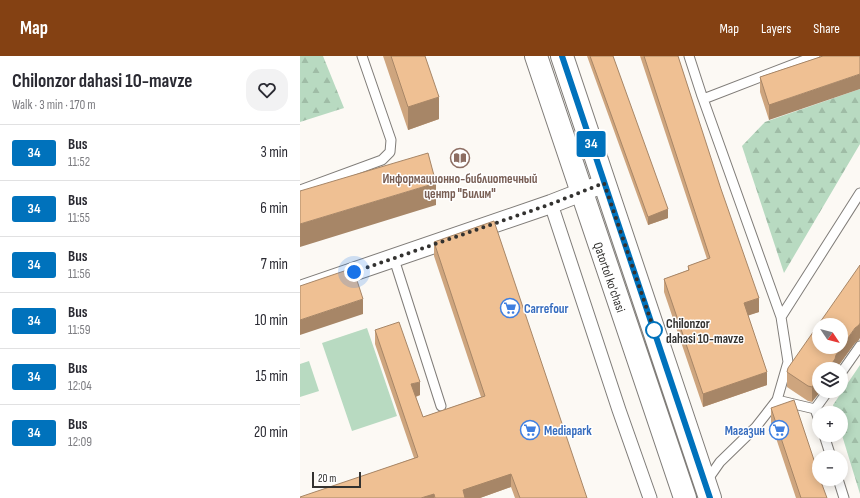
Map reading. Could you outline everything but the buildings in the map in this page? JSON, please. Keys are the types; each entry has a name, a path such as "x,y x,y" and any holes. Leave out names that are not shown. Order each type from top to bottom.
{"main road":[{"name":"Qatortol ko'chasi","path":"536,56 685,498"},
{"name":"Qatortol ko'chasi","path":"562,56 708,490"}],"street":[{"path":"300,290 551,204 604,183"},
{"path":"551,204 619,410 650,498"}],"lane":[{"path":"300,190 382,160 390,152 391,140 362,56"},
{"path":"689,56 781,317 788,362 777,400 756,427 720,462 708,490"},
{"path":"702,96 706,98 815,56"},
{"path":"781,317 860,193"},
{"path":"394,258 441,406"},
{"path":"848,363 860,346"},
{"path":"777,400 812,408"},
{"path":"840,486 844,498"}],"green space":[{"path":"300,56 323,56 344,108 300,122"},
{"path":"860,89 860,144 784,273 742,146 765,122"},
{"path":"367,328 397,416 352,431 322,343"},
{"path":"309,361 319,391 300,397 300,364"},
{"path":"860,365 860,494 848,455 848,450 847,450 844,442 848,442 848,406 833,405 838,398 848,398 848,383"}],"bus line":[{"name":"34","path":"562,56 710,498"}],"place":[{"name":"Информационно-библиотечный центр \"Билим\"","path":"460,158"},
{"name":"Carrefour","path":"510,308"},
{"name":"Chilonzor dahasi 10-mavze","path":"654,330"},
{"name":"Mediapark","path":"530,430"},
{"name":"Магазин","path":"779,430"}],"route":[{"path":"354,272 551,204 604,183 654,330"}]}
